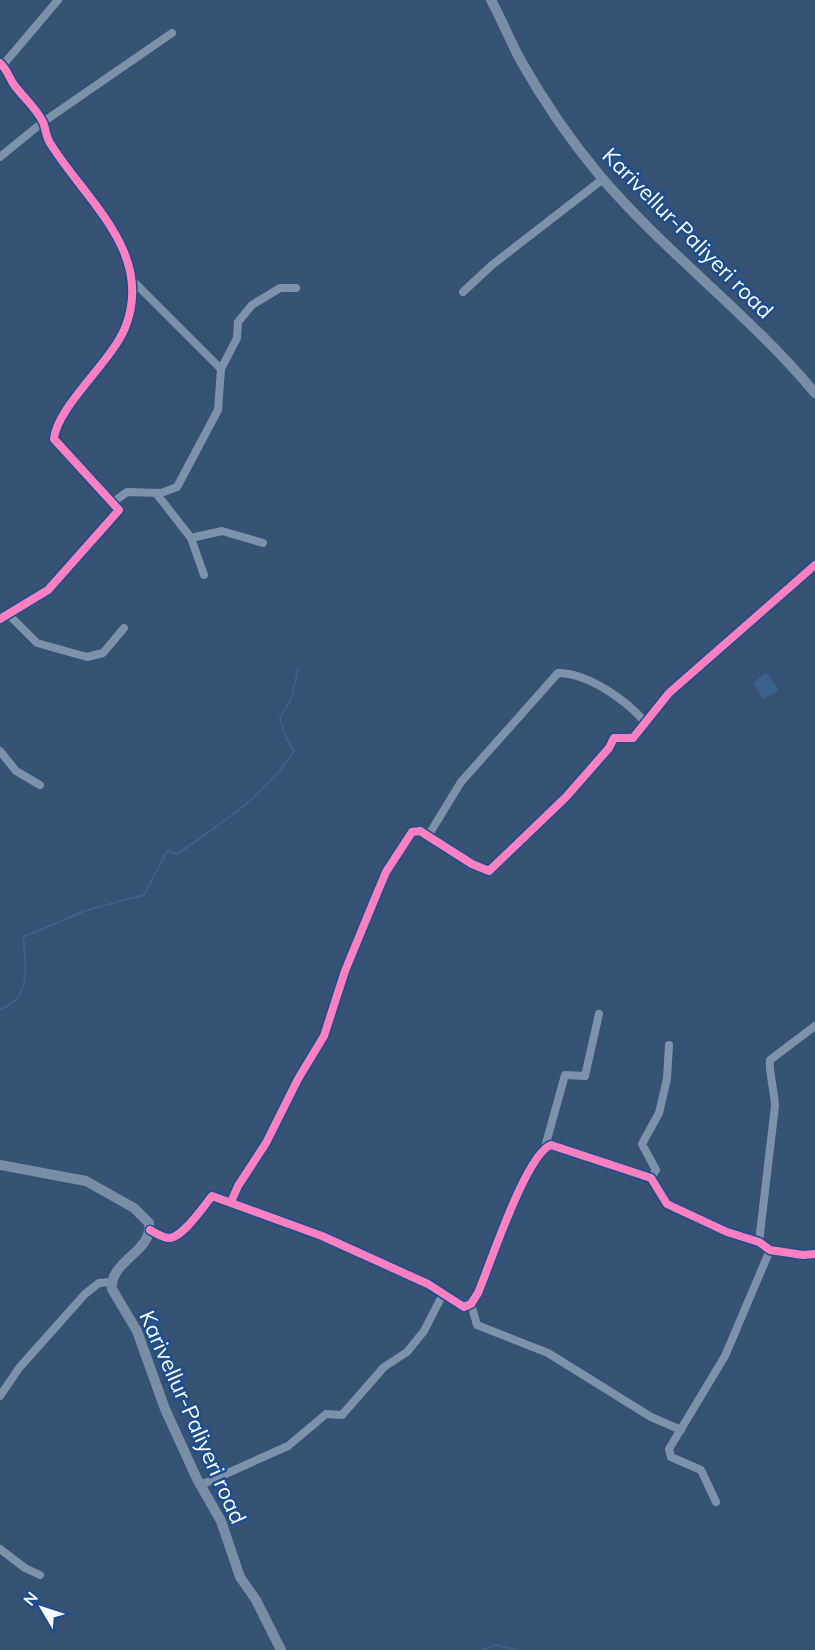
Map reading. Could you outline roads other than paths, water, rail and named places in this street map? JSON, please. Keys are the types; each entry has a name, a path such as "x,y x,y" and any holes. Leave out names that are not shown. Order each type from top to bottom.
{"street":[{"path":"0,619 48,590 119,510 54,439 55,430 125,329 134,282 128,258 95,201 49,142 43,122 1,64 58,0"},
{"name":"Karivellur-Paliyeri road","path":"491,0 521,60 556,118 603,179 668,248 793,366 815,393"},
{"path":"0,157 43,122 172,33"},
{"path":"463,292 492,265 603,179"},
{"path":"134,282 221,369"},
{"path":"112,503 127,492 156,493 177,487 218,410 221,369 237,338 238,322 252,305 280,288 296,288"},
{"path":"156,493 191,538 204,575"},
{"path":"191,538 222,531 263,543"},
{"path":"231,1202 324,1036 345,971 386,872 412,832 420,831 472,864 489,871 566,797 609,748 614,738 633,738 669,693 713,652 815,565"},
{"path":"8,614 37,643 87,657 103,653 124,628"},
{"path":"428,836 461,782 558,673 575,676 616,694 645,722"},
{"path":"0,751 16,771 40,785"},
{"path":"0,1165 86,1181 134,1208 146,1219 150,1230 166,1238 182,1232 212,1196 332,1240 428,1284 464,1307 471,1304 478,1293 524,1178 545,1147 565,1075 585,1076 599,1014"},
{"path":"759,1242 776,1106 774,1084 768,1065 770,1060 815,1026"},
{"path":"651,1178 656,1170 642,1144 659,1113 667,1079 669,1045"},
{"path":"545,1147 551,1145 562,1148 651,1178 667,1204 727,1232 759,1242 770,1250 803,1255 815,1254"},
{"path":"0,1396 19,1368 85,1294 99,1284 111,1282 150,1230"},
{"path":"716,1502 701,1470 671,1457 669,1449 724,1356 770,1250"},
{"name":"Karivellur-Paliyeri road","path":"111,1282 112,1289 137,1331 165,1409 221,1521 240,1577 256,1600 281,1650"},
{"path":"201,1485 288,1446 326,1414 342,1415 384,1367 407,1352 424,1331 443,1294"},
{"path":"471,1304 477,1325 548,1353 651,1417 681,1430"},
{"path":"0,1549 25,1568 40,1575"}],"water":[{"path":"766,672 779,690 763,699 753,683"}],"waterway":[{"path":"0,1009 18,997 22,989 25,979 23,937 87,910 144,895 167,851 177,854 241,808 270,782 294,751 286,738 280,718 291,699 298,669"},
{"path":"482,1650 496,1645 515,1650"}]}
